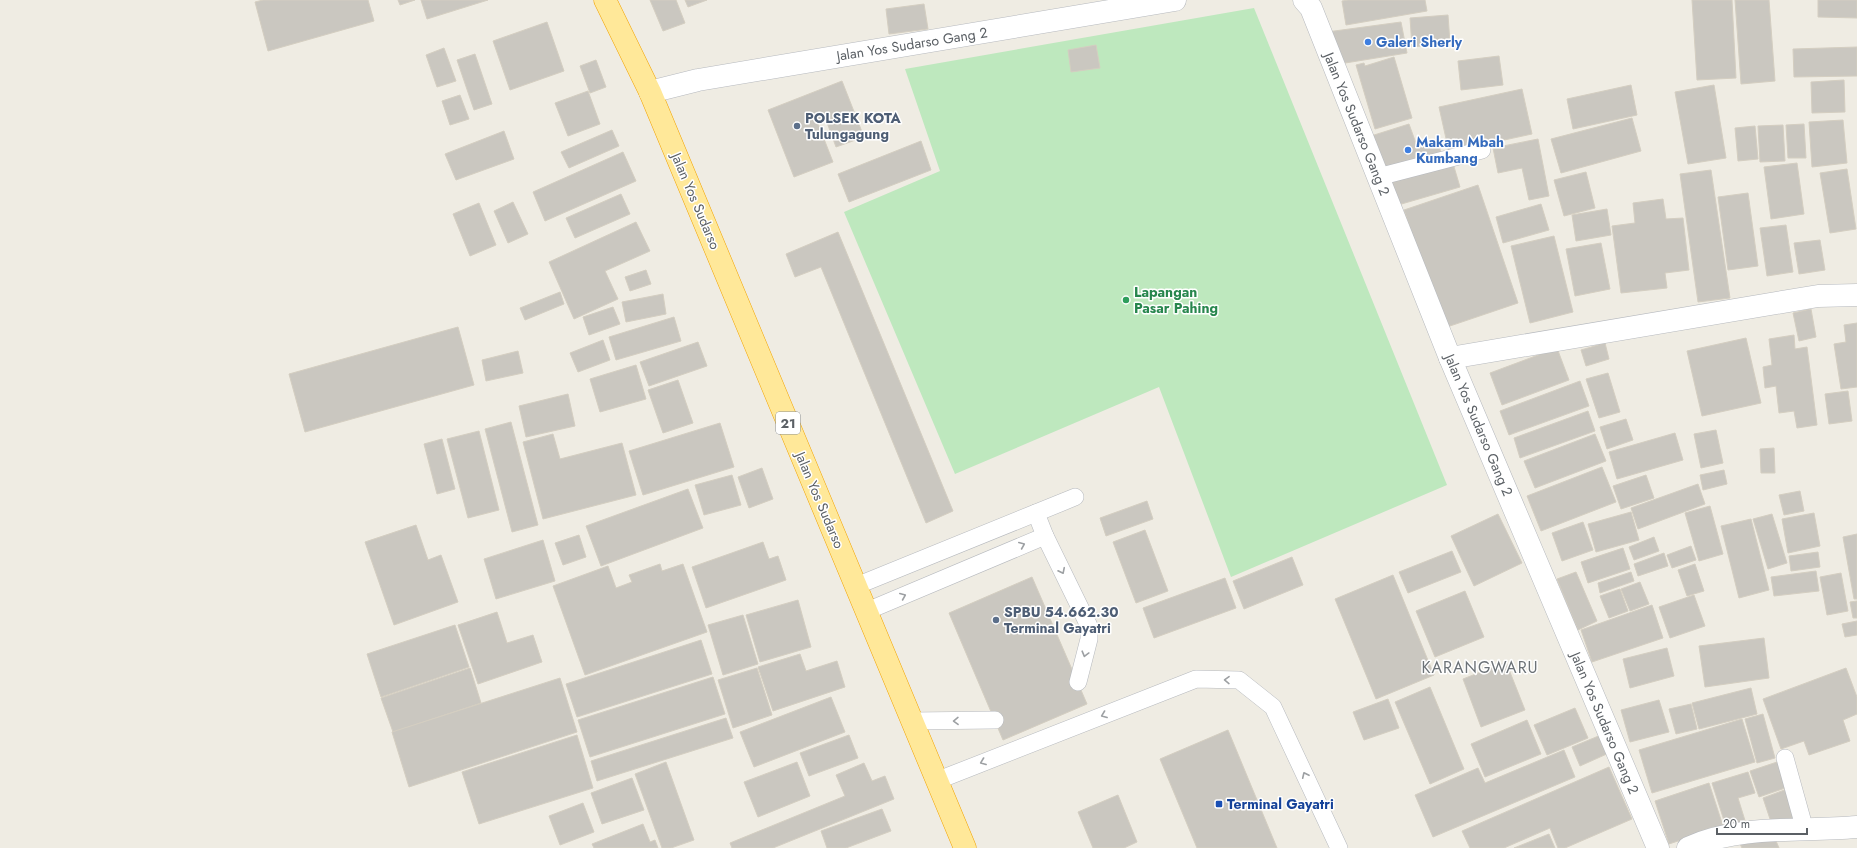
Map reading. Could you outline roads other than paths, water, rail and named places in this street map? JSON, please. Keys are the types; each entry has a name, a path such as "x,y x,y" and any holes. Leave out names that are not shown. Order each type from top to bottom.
{"highway":[{"name":"Jalan Yos Sudarso","path":"605,0 650,92 965,848"}],"street":[{"name":"Jalan Yos Sudarso Gang 2","path":"650,92 698,80 1175,0"},
{"name":"Jalan Yos Sudarso Gang 2","path":"1304,0 1311,8 1450,358 1658,848"},
{"path":"1450,358 1818,296 1857,295"},
{"path":"1688,848 1720,836 1773,829 1805,830 1857,827"}],"lane":[{"path":"1378,177 1482,150"},
{"path":"856,586 1075,497"},
{"path":"1036,513 1045,536 1089,626 1089,639 1078,682"},
{"path":"867,611 1045,536"},
{"path":"936,781 1196,679 1239,680 1273,707 1339,848"},
{"path":"912,721 995,720"},
{"path":"1785,758 1805,830"}],"place":[{"name":"Galeri Sherly","path":"1368,42"},
{"name":"POLSEK KOTA Tulungagung","path":"797,126"},
{"name":"Makam Mbah Kumbang","path":"1408,150"},
{"name":"Lapangan Pasar Pahing","path":"1126,300"},
{"name":"SPBU 54.662.30 Terminal Gayatri","path":"996,620"},
{"name":"Terminal Gayatri","path":"1219,804"}],"district":[{"name":"KARANGWARU","path":"1480,667"}]}
